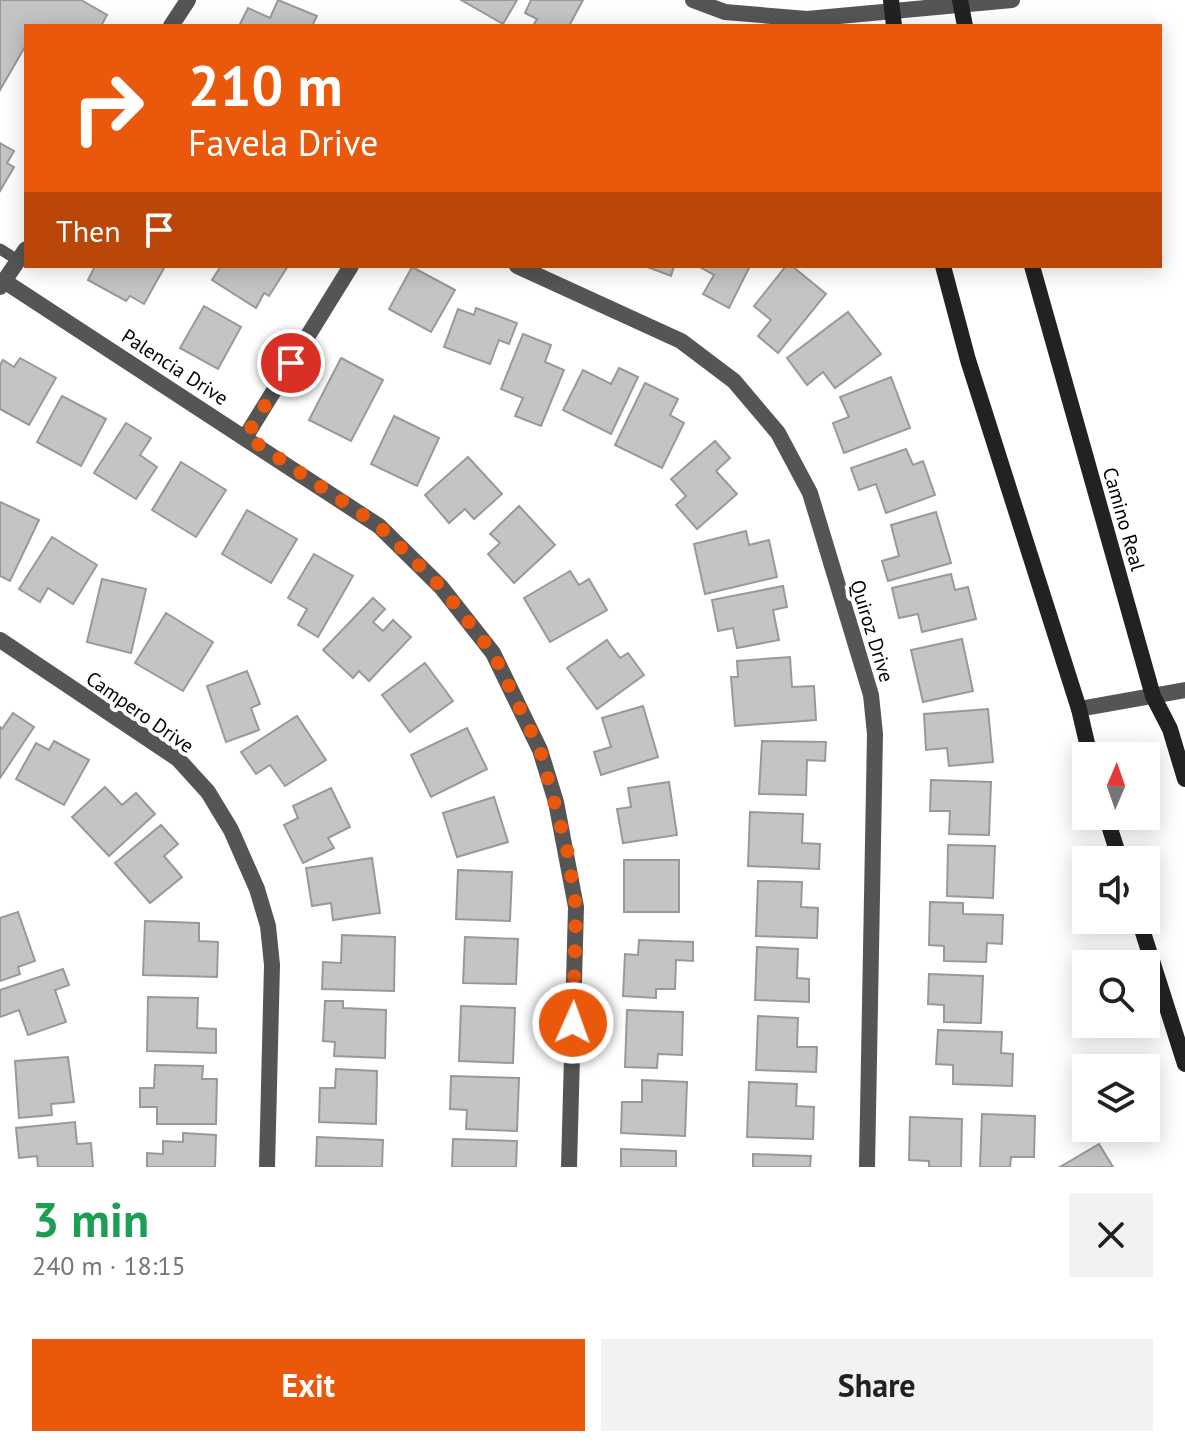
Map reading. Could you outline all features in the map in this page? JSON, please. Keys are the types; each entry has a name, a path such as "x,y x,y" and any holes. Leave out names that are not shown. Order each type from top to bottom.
{"main road":[{"path":"960,4 965,24"},
{"path":"944,268 968,360 1079,709 1087,742"},
{"name":"Camino Real","path":"1033,268 1153,696 1170,729 1185,779"},
{"path":"1143,934 1185,1064"}],"street":[{"path":"693,0 725,12 807,19 1012,0"},
{"path":"172,24 181,3"},
{"path":"2,284 22,255"},
{"path":"246,436 350,268"},
{"name":"Quiroz Drive","path":"521,268 681,341 734,381 778,433 810,493 871,695 875,734 867,1167"},
{"name":"Palencia Drive","path":"2,284 246,436 379,526 441,587 493,653 540,750 556,802 576,907 569,1167"},
{"name":"Campero Drive","path":"0,640 178,759 208,792 231,830 257,889 268,926 272,965 267,1167"},
{"path":"1079,709 1185,690"}],"lane":[{"path":"0,249 22,255"}],"building":[{"path":"0,0 81,0 107,15 102,24 24,24 24,48 0,90"},
{"path":"278,0 317,16 313,24 240,24 248,8 270,18"},
{"path":"461,0 517,0 503,24"},
{"path":"531,0 583,0 570,24 534,24 537,19 525,13"},
{"path":"0,143 14,151 7,163 14,167 0,191"},
{"path":"94,268 164,268 144,304 130,296 126,301 88,280"},
{"path":"220,268 287,268 269,296 264,293 256,308 212,280"},
{"path":"411,268 455,290 431,332 389,309"},
{"path":"650,268 673,268 671,276"},
{"path":"702,268 749,268 729,308 703,294 714,275"},
{"path":"784,268 794,268 826,294 778,353 758,336 771,320 754,306"},
{"path":"204,306 241,327 218,369 180,348"},
{"path":"476,308 517,323 509,344 499,340 490,364 444,347 458,309 474,315"},
{"path":"848,312 881,354 835,388 823,372 807,385 787,358"},
{"path":"523,334 551,345 545,362 564,370 541,426 515,416 523,398 501,389"},
{"path":"20,358 56,378 29,425 0,409 0,365 3,360 14,367"},
{"path":"341,358 383,380 351,441 309,420"},
{"path":"619,368 638,377 611,434 563,410 583,370 611,384"},
{"path":"891,377 910,428 844,453 833,423 849,417 840,397"},
{"path":"645,383 678,399 670,415 684,423 662,468 615,445"},
{"path":"62,396 106,419 81,466 37,442"},
{"path":"394,416 439,438 417,486 371,464"},
{"path":"126,423 151,438 140,455 157,467 136,499 94,473"},
{"path":"715,441 730,458 716,471 737,494 697,529 676,505 686,496 671,479"},
{"path":"906,449 913,465 923,461 935,495 886,513 876,484 859,490 851,468"},
{"path":"468,457 502,494 474,519 465,509 449,523 425,495"},
{"path":"181,462 226,490 196,537 152,510"},
{"path":"0,502 39,520 10,581 0,576"},
{"path":"519,506 555,545 514,583 488,554 500,543 490,534"},
{"path":"247,510 297,539 271,583 222,554"},
{"path":"936,512 951,563 888,581 882,561 899,556 891,525"},
{"path":"746,531 749,545 769,540 777,577 705,594 694,544"},
{"path":"52,537 97,565 73,604 48,588 40,602 19,589"},
{"path":"314,554 353,576 318,637 298,625 307,609 288,598"},
{"path":"570,571 579,585 589,579 607,610 550,642 524,598"},
{"path":"951,574 955,590 968,587 976,619 922,632 918,614 899,618 892,588"},
{"path":"102,579 146,589 131,653 87,642"},
{"path":"783,586 787,607 773,610 779,640 737,648 733,628 718,631 712,600"},
{"path":"373,598 385,609 373,622 383,631 393,620 411,637 369,681 359,671 353,678 323,650"},
{"path":"166,613 213,642 183,691 135,663"},
{"path":"962,639 973,691 923,702 911,650"},
{"path":"607,640 620,658 628,653 644,675 597,709 567,668"},
{"path":"790,657 792,687 814,686 816,720 735,726 731,677 738,677 737,661"},
{"path":"425,663 453,701 410,732 382,695"},
{"path":"247,671 260,704 251,708 259,730 226,742 207,686"},
{"path":"643,706 658,757 601,775 594,752 611,747 602,718"},
{"path":"988,709 993,762 949,766 947,748 926,750 924,714"},
{"path":"13,713 34,727 0,778 0,727 2,729"},
{"path":"297,716 326,760 285,786 270,765 256,774 241,752"},
{"path":"467,728 487,769 431,797 411,755"},
{"path":"54,741 89,760 64,805 16,779 36,743 49,750"},
{"path":"762,741 826,742 825,761 807,760 806,795 759,794"},
{"path":"931,780 991,782 989,835 949,834 950,811 930,811"},
{"path":"669,782 677,835 623,843 617,809 631,807 628,788"},
{"path":"105,787 122,805 136,793 155,814 109,856 72,817"},
{"path":"331,788 350,827 328,838 334,848 303,863 284,825 298,818 293,806"},
{"path":"494,797 508,842 457,857 443,813"},
{"path":"750,812 803,814 802,843 820,844 819,869 748,866"},
{"path":"161,825 178,844 164,856 182,877 150,903 115,863"},
{"path":"948,845 995,846 993,898 947,896"},
{"path":"372,858 380,913 333,920 331,903 312,906 306,868"},
{"path":"624,860 679,860 679,912 624,912"},
{"path":"458,870 512,872 510,921 456,919"},
{"path":"758,881 802,882 801,907 818,908 817,938 756,936"},
{"path":"930,902 963,903 963,914 1003,915 1002,944 987,943 986,962 944,961 944,946 929,945"},
{"path":"18,912 35,961 18,967 20,974 0,981 0,918"},
{"path":"145,921 199,923 199,941 218,942 217,977 143,975"},
{"path":"342,935 395,937 394,991 322,989 323,962 341,963"},
{"path":"465,937 518,939 516,984 463,983"},
{"path":"639,940 693,942 693,961 676,960 675,989 656,989 656,998 623,996 625,954 638,955"},
{"path":"757,947 798,949 797,978 809,979 809,1002 755,1000"},
{"path":"63,969 69,985 55,990 66,1022 28,1035 19,1010 0,1017 0,990"},
{"path":"929,974 983,976 981,1023 944,1022 944,1005 928,1004"},
{"path":"148,997 198,998 197,1028 216,1029 216,1053 147,1051"},
{"path":"325,1001 343,1001 343,1008 386,1010 385,1058 334,1056 335,1042 323,1041"},
{"path":"461,1006 515,1008 513,1063 459,1061"},
{"path":"627,1010 683,1012 682,1055 658,1054 657,1068 625,1067"},
{"path":"758,1016 798,1018 797,1047 817,1047 816,1072 756,1070"},
{"path":"938,1030 1002,1032 1001,1053 1013,1054 1012,1086 953,1084 953,1065 936,1064"},
{"path":"68,1057 74,1102 51,1104 52,1115 19,1118 15,1061"},
{"path":"155,1065 203,1066 202,1079 217,1079 216,1124 157,1124 157,1107 140,1107 140,1088 154,1088"},
{"path":"336,1069 377,1071 376,1124 319,1122 320,1088 335,1088"},
{"path":"451,1076 519,1078 517,1131 466,1129 467,1110 450,1109"},
{"path":"642,1080 687,1082 685,1136 621,1133 622,1102 642,1102"},
{"path":"749,1082 797,1084 796,1106 814,1107 813,1139 747,1137"},
{"path":"982,1114 1035,1116 1034,1157 1011,1157 1010,1167 980,1167"},
{"path":"910,1117 962,1119 961,1167 929,1167 929,1161 909,1160"},
{"path":"75,1122 77,1144 91,1143 93,1167 38,1167 37,1156 19,1158 16,1128"},
{"path":"183,1133 216,1135 215,1167 147,1167 147,1153 163,1154 163,1141 183,1142"},
{"path":"317,1137 383,1140 382,1167 316,1166"},
{"path":"453,1139 517,1141 516,1167 452,1167"},
{"path":"1099,1144 1113,1167 1060,1167"},
{"path":"621,1149 676,1151 676,1167 621,1167"},
{"path":"753,1154 811,1156 810,1167 753,1167"}],"route":[{"path":"291,363 246,436 379,526 441,587 493,653 540,750 567,849 576,907 573,1023"}]}
